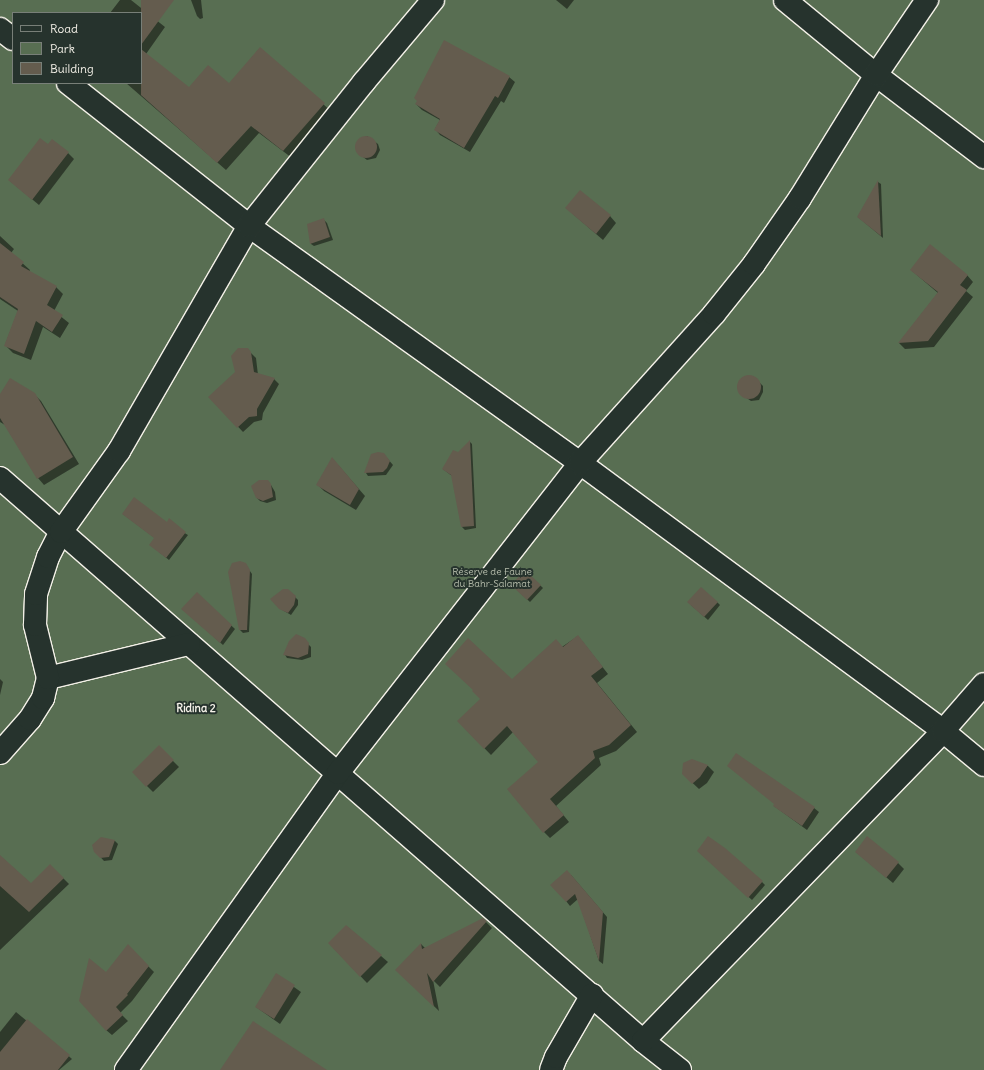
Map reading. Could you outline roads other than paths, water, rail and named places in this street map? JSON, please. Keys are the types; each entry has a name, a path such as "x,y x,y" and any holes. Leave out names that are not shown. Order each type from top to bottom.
{"street":[{"path":"0,753 30,719 43,698 48,678 35,625 36,594 48,557 61,532 118,451 249,226 364,82 433,0"},
{"path":"785,0 876,76 984,157"},
{"path":"126,1070 338,773 580,463 714,314 754,264 800,198 876,76 927,0"},
{"path":"0,29 12,39"},
{"path":"69,84 249,226 580,463 943,731 984,765"},
{"path":"0,478 643,1041 680,1070"},
{"path":"48,678 189,644"},
{"path":"643,1041 943,731 984,684"},
{"path":"551,1070 556,1057 592,996"}],"district":[{"name":"Ridina 2","path":"196,708"}],"park label":[{"name":"Réserve de Faune du Bahr-Salamat","path":"492,576"}]}
